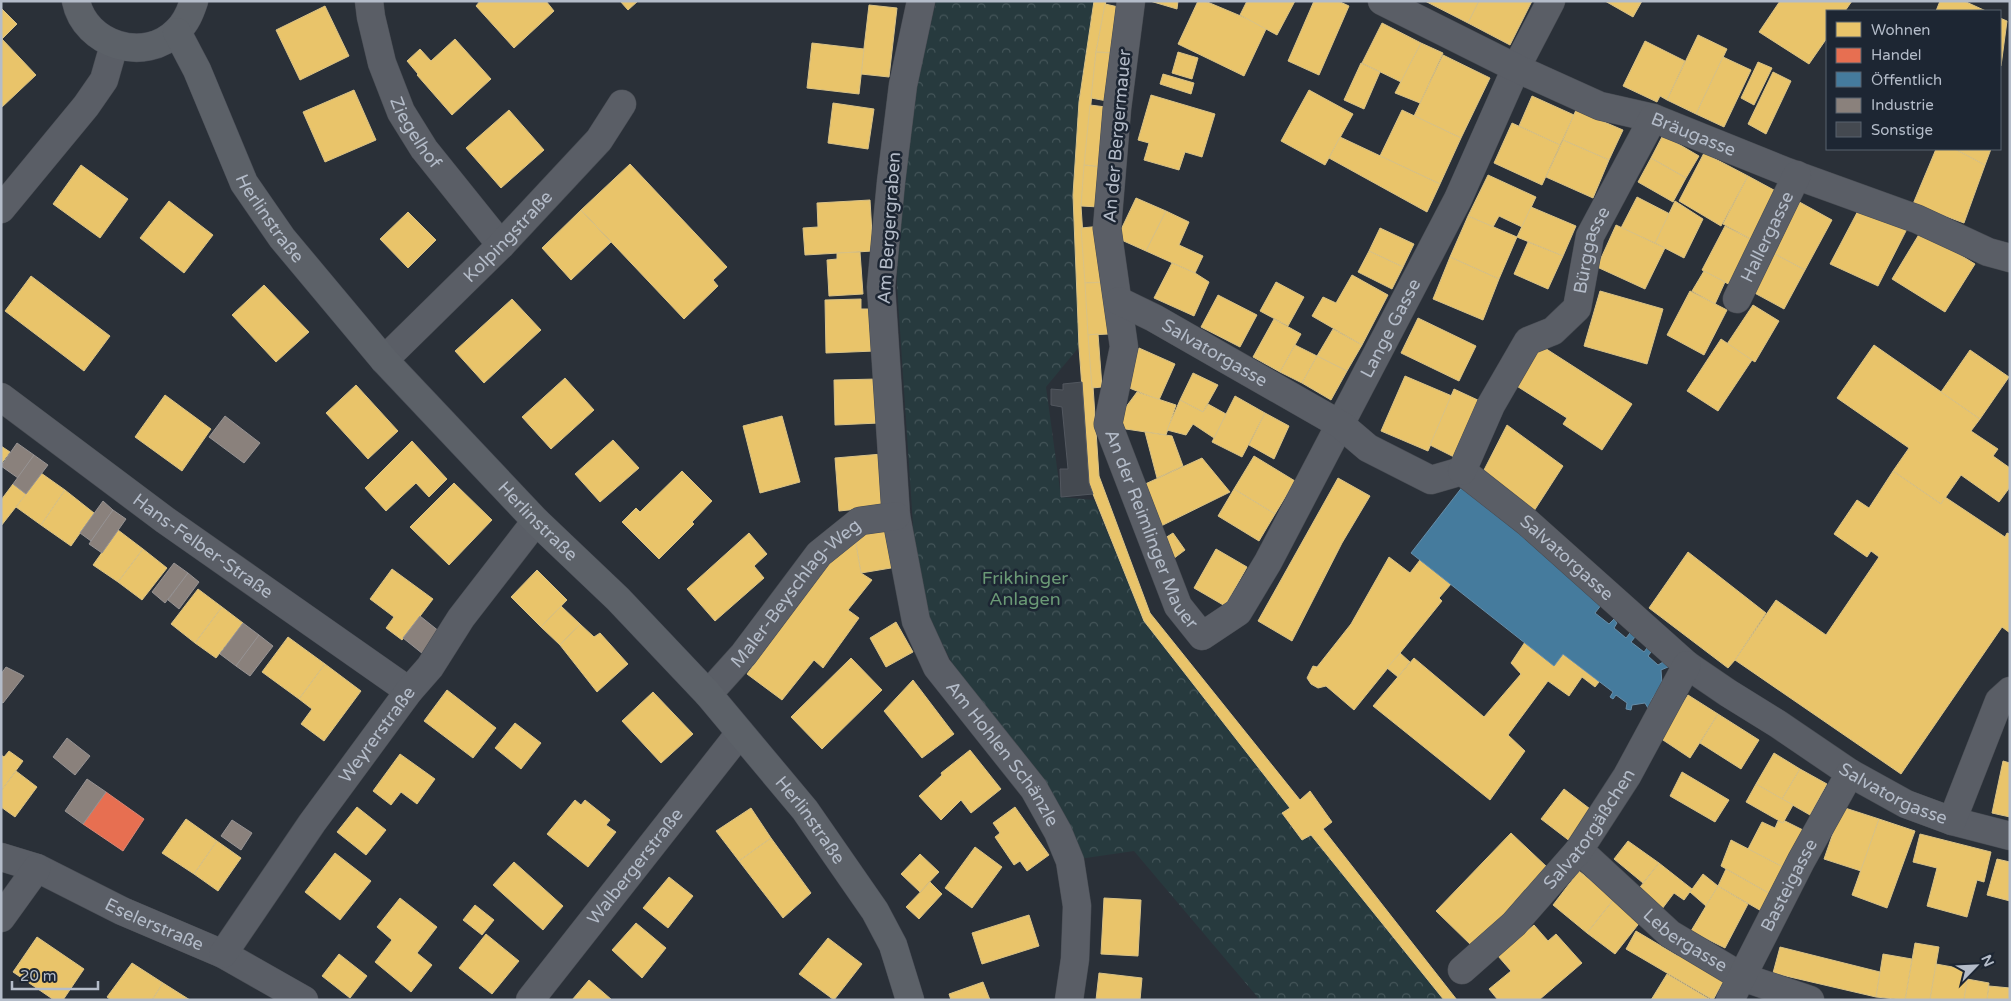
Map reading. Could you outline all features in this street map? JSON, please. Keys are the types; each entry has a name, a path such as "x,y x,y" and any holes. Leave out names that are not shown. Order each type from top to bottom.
{"main road":[{"path":"76,1 86,24 99,36 114,45 131,48 148,47 163,42 177,32 189,17 194,1"},
{"name":"Herlinstraße","path":"177,32 197,70 244,183 282,238 384,360 536,521 618,599 708,694 805,810 875,911 893,945 910,1000"}],"street":[{"name":"Ziegelhof","path":"369,1 382,63 401,112 424,148 500,245"},
{"name":"Am Bergergraben","path":"896,516 881,287 903,85 921,1"},
{"name":"An der Bergermauer","path":"1119,301 1108,228 1117,109 1131,1"},
{"name":"Bräugasse","path":"1382,1 1516,68 1600,106 1653,118 1797,175 1918,219 1988,252 2010,258"},
{"name":"Lange Gasse","path":"1202,636 1238,612 1268,562 1458,199 1516,68 1551,1"},
{"path":"2,203 86,106 104,80 114,45"},
{"name":"Kolpingstraße","path":"384,360 500,245 599,140 622,104"},
{"name":"Bürggasse","path":"1462,472 1491,405 1528,341 1553,331 1577,308 1590,236 1653,118"},
{"name":"Hallergasse","path":"1737,299 1797,175"},
{"name":"Salvatorgasse","path":"1119,301 1154,318 1341,425 1368,448 1431,480 1462,472 1527,522 1687,665 1850,773 1906,804 1952,821 2010,836"},
{"name":"An der Reimlinger Mauer","path":"1119,301 1124,347 1108,424 1178,606 1202,636"},
{"name":"Hans-Felber-Straße","path":"1,397 165,520 409,691"},
{"name":"Maler-Beyschlag-Weg","path":"708,694 744,654 819,554 860,522 896,516"},
{"name":"Am Hohlen Schänzle","path":"896,516 916,621 937,666 1034,789 1058,832 1070,861 1077,906 1074,959 1069,1000"},
{"name":"Weyrerstraße","path":"223,954 312,823 409,691 430,667 461,618 536,521"},
{"name":"Salvatorgäßchen","path":"1462,970 1514,924 1579,850 1627,776 1687,665"},
{"path":"1952,821 1999,701 2010,691"},
{"name":"Walbergerstraße","path":"530,1000 740,734"},
{"name":"Basteigasse","path":"1736,988 1801,861 1850,773"},
{"name":"Lebergasse","path":"1579,850 1670,934 1736,988 1810,1000"},
{"name":"Eselerstraße","path":"1,857 37,868 122,911 223,954 304,1000"},
{"path":"1,918 37,868"}],"green space":[{"name":"Frikhinger Anlagen","path":"936,1 1094,1 1079,102 1073,195 1079,347 1046,387 1061,497 1094,500 1144,621 1290,808 1282,814 1301,840 1311,835 1444,1000 1260,1000 1134,851 1072,860 982,704 953,665 930,619 915,555 897,285 899,185 915,93"}],"building: Wohnen":[{"path":"480,1 546,1 554,11 514,48 476,6"},
{"path":"620,1 638,1 628,10"},
{"path":"1094,1 1106,1 1096,52 1081,206 1099,476 1150,613 1300,800 1310,791 1332,822 1323,829 1457,1000 1444,1000 1311,835 1302,840 1282,813 1290,808 1144,621 1089,483 1079,347 1073,195 1079,102"},
{"path":"1150,1 1178,1 1177,9"},
{"path":"1198,1 1205,1 1267,27 1244,76 1178,44"},
{"path":"1247,1 1295,1 1277,35 1240,15"},
{"path":"1314,1 1338,1 1349,6 1319,75 1288,61"},
{"path":"1425,1 1479,1 1468,23"},
{"path":"1479,1 1532,1 1510,45 1468,23"},
{"path":"1605,1 1642,1 1633,17"},
{"path":"1780,1 1852,1 1846,10 1826,10 1826,39 1809,64 1759,32"},
{"path":"1940,1 1964,1 1984,10 1936,10"},
{"path":"1105,4 1123,8 1114,53 1096,52"},
{"path":"869,5 897,8 889,77 861,74"},
{"path":"325,6 349,56 300,80 276,30"},
{"path":"1,8 17,24 1,40"},
{"path":"2001,18 2007,21 2001,66"},
{"path":"1382,23 1421,43 1401,82 1362,63"},
{"path":"1698,35 1727,49 1696,114 1667,100"},
{"path":"455,39 491,79 452,115 407,61 420,49 431,61"},
{"path":"1,40 36,75 1,108"},
{"path":"1645,41 1685,61 1667,100 1660,96 1657,102 1623,86"},
{"path":"812,43 864,49 859,94 807,88"},
{"path":"1421,43 1443,53 1420,103 1395,93"},
{"path":"1096,52 1114,53 1107,101 1091,98"},
{"path":"1178,52 1198,58 1192,79 1172,73"},
{"path":"1443,55 1490,78 1461,138 1414,116"},
{"path":"1723,57 1751,70 1724,127 1696,114"},
{"path":"1758,62 1772,68 1754,105 1741,98"},
{"path":"1361,63 1380,72 1364,109 1344,100"},
{"path":"1773,72 1791,81 1766,134 1748,124"},
{"path":"1163,74 1194,83 1191,94 1160,84"},
{"path":"354,90 376,140 325,162 303,112"},
{"path":"1309,90 1353,114 1325,165 1281,141"},
{"path":"1151,95 1215,114 1202,157 1185,152 1179,170 1144,160 1149,143 1138,140"},
{"path":"1532,96 1574,115 1560,145 1519,126"},
{"path":"833,103 874,109 868,149 828,143"},
{"path":"1090,105 1106,107 1102,167 1084,165"},
{"path":"509,110 544,150 501,188 466,148"},
{"path":"1402,110 1461,138 1440,184 1380,156"},
{"path":"1576,110 1623,130 1609,160 1563,140"},
{"path":"1512,123 1560,145 1542,185 1494,163"},
{"path":"1663,135 1699,156 1686,178 1651,158"},
{"path":"1340,137 1440,184 1427,212 1329,158"},
{"path":"1563,140 1609,160 1593,198 1546,177"},
{"path":"1936,150 1957,150 1985,165 1964,223 1913,204"},
{"path":"1957,150 1991,150 1985,165"},
{"path":"1704,153 1748,176 1721,226 1679,201"},
{"path":"1651,158 1686,178 1673,202 1638,182"},
{"path":"630,164 727,267 713,280 718,286 684,319 581,210"},
{"path":"81,165 128,199 100,238 53,204"},
{"path":"1084,165 1102,167 1099,207 1081,206"},
{"path":"1488,175 1536,197 1522,227 1499,216 1493,227 1468,216"},
{"path":"1748,176 1783,195 1758,243 1723,224"},
{"path":"1637,197 1670,214 1655,243 1621,228"},
{"path":"1136,198 1166,211 1146,251 1117,238"},
{"path":"1794,199 1832,220 1805,270 1767,250"},
{"path":"870,200 873,251 805,255 803,228 818,227 817,203"},
{"path":"169,201 213,235 184,273 140,238"},
{"path":"1675,201 1703,219 1684,258 1655,243"},
{"path":"1861,205 1909,225 1878,286 1830,264"},
{"path":"1531,207 1576,226 1563,256 1517,237"},
{"path":"581,210 611,242 571,280 542,248"},
{"path":"1166,211 1189,222 1179,245 1203,256 1195,273 1146,251"},
{"path":"408,212 436,240 408,268 380,239"},
{"path":"1468,216 1517,237 1499,279 1450,257"},
{"path":"1616,225 1665,248 1645,289 1597,267"},
{"path":"1102,226 1106,282 1085,283 1081,228"},
{"path":"1725,226 1758,243 1734,287 1702,270"},
{"path":"1380,228 1414,244 1403,267 1369,251"},
{"path":"1921,231 1975,264 1945,312 1892,279"},
{"path":"1528,242 1563,256 1548,289 1514,274"},
{"path":"1369,251 1403,267 1392,289 1358,272"},
{"path":"1769,251 1805,270 1784,309 1749,290"},
{"path":"860,252 863,294 829,296 827,260 837,259 837,253"},
{"path":"1450,257 1499,279 1483,320 1433,299"},
{"path":"1172,263 1195,273 1209,282 1194,316 1154,298"},
{"path":"1704,271 1725,282 1715,304 1692,291"},
{"path":"1352,275 1388,295 1362,345 1312,316 1323,297 1336,303"},
{"path":"31,276 110,336 84,371 5,311"},
{"path":"1106,282 1109,334 1088,335 1085,283"},
{"path":"1276,282 1304,297 1288,326 1260,311"},
{"path":"264,285 309,332 276,362 232,315"},
{"path":"1600,291 1663,309 1647,364 1584,346"},
{"path":"1690,291 1727,310 1704,355 1667,335"},
{"path":"1218,295 1257,315 1240,347 1201,327"},
{"path":"512,299 541,330 484,383 455,351"},
{"path":"861,299 861,309 874,309 875,351 826,353 825,300"},
{"path":"1753,305 1779,321 1755,362 1727,344"},
{"path":"1418,318 1476,346 1459,381 1401,353"},
{"path":"1274,319 1301,334 1280,372 1253,357"},
{"path":"1333,329 1362,345 1347,371 1317,356"},
{"path":"1098,334 1102,387 1092,388 1088,335"},
{"path":"1721,339 1752,360 1718,411 1687,391"},
{"path":"1537,343 1632,404 1602,450 1563,424 1567,418 1512,383"},
{"path":"1295,345 1317,356 1302,383 1280,372"},
{"path":"1874,345 1980,419 1971,431 1998,449 1993,456 2010,468 2010,487 1999,502 1961,475 1941,504 1893,471 1909,448 1837,398"},
{"path":"1139,348 1175,364 1159,400 1122,385"},
{"path":"1970,350 2009,377 1980,419 1941,392"},
{"path":"1317,356 1347,371 1331,400 1302,383"},
{"path":"1193,373 1218,385 1203,412 1180,400"},
{"path":"1405,376 1452,396 1428,451 1381,431"},
{"path":"565,378 594,410 551,449 522,417"},
{"path":"878,379 879,423 835,425 834,380"},
{"path":"356,385 398,431 368,459 326,413"},
{"path":"1454,389 1482,402 1456,458 1430,445"},
{"path":"1137,392 1176,405 1166,435 1119,428 1120,415"},
{"path":"165,395 211,429 182,471 135,437"},
{"path":"1235,396 1265,413 1242,457 1212,442"},
{"path":"1180,400 1203,412 1208,404 1226,414 1214,438 1193,424 1186,435 1167,430"},
{"path":"1265,413 1289,426 1274,459 1249,445"},
{"path":"782,416 800,482 760,493 743,426"},
{"path":"1507,425 1563,466 1534,511 1484,470"},
{"path":"1145,432 1172,436 1183,466 1157,478"},
{"path":"613,440 639,468 600,502 575,474"},
{"path":"412,441 447,479 429,497 416,483 386,511 365,488"},
{"path":"1,446 10,452 1,464"},
{"path":"882,454 887,506 839,511 835,458"},
{"path":"1254,456 1295,481 1275,514 1234,489"},
{"path":"1202,458 1230,492 1161,526 1143,485"},
{"path":"682,471 712,501 692,522 694,524 659,559 622,522 636,508 640,512"},
{"path":"1893,471 1941,504 1945,497 2005,537 2007,533 2010,534 2010,633 2002,627 1901,774 1735,660 1776,600 1826,635 1879,557 1871,551 1867,557 1834,534 1857,500 1869,508"},
{"path":"41,473 65,490 41,525 16,507"},
{"path":"1338,478 1370,496 1342,543 1292,641 1258,621"},
{"path":"454,483 492,520 449,565 410,527"},
{"path":"13,484 26,494 1,526 1,500"},
{"path":"1234,489 1275,514 1259,541 1218,516"},
{"path":"65,490 94,513 71,546 41,525"},
{"path":"890,526 897,567 861,573 854,533"},
{"path":"118,530 143,549 118,582 93,565"},
{"path":"749,533 767,554 754,566 764,578 715,621 687,589"},
{"path":"854,533 861,573 872,580 848,610 859,618 823,668 814,660 782,700 747,674 833,557"},
{"path":"1173,533 1185,550 1173,559 1165,538"},
{"path":"143,549 167,568 142,600 118,582"},
{"path":"1216,549 1247,567 1225,606 1194,588"},
{"path":"1688,552 1766,613 1728,668 1649,608"},
{"path":"1389,557 1410,573 1420,560 1451,584 1439,598 1442,601 1354,710 1326,686 1318,688 1311,684 1307,678 1313,666 1317,667 1351,624"},
{"path":"392,569 433,599 402,640 386,628 394,617 370,599"},
{"path":"537,570 567,600 541,627 511,597"},
{"path":"198,589 222,607 195,643 171,624"},
{"path":"561,606 580,624 560,645 541,627"},
{"path":"222,607 243,623 216,658 195,643"},
{"path":"896,622 913,652 886,667 870,638"},
{"path":"580,624 594,637 600,633 628,664 597,692 560,645"},
{"path":"288,637 325,664 299,699 262,672"},
{"path":"1525,642 1554,666 1563,654 1599,682 1595,687 1582,677 1569,696 1548,681 1508,735 1525,751 1490,800 1373,706 1414,658 1484,717 1521,674 1511,663"},
{"path":"1400,653 1410,662 1398,677 1387,668"},
{"path":"851,658 882,690 822,749 791,717"},
{"path":"325,664 361,691 324,741 301,724 312,709 299,699"},
{"path":"913,680 954,734 922,758 884,711"},
{"path":"447,690 496,728 473,758 424,721"},
{"path":"653,692 693,734 661,763 622,721"},
{"path":"1688,695 1718,714 1690,758 1660,738"},
{"path":"1718,714 1759,740 1741,769 1700,743"},
{"path":"515,723 541,743 521,769 495,748"},
{"path":"970,750 1001,789 971,813 961,800 941,820 919,796 942,775 941,773"},
{"path":"9,751 23,761 1,791 1,755 4,757"},
{"path":"1774,753 1800,769 1782,799 1756,784"},
{"path":"400,754 435,779 417,804 401,792 391,805 373,791"},
{"path":"2003,761 2010,763 2010,817 1992,813"},
{"path":"1800,769 1827,784 1810,815 1782,799"},
{"path":"16,771 37,787 15,817 1,807 1,791"},
{"path":"1682,772 1729,800 1715,822 1670,796"},
{"path":"1756,784 1793,805 1783,823 1746,802"},
{"path":"1564,789 1594,812 1571,842 1541,819"},
{"path":"575,800 581,805 585,800 610,820 606,825 616,832 588,867 547,834"},
{"path":"357,807 386,830 366,855 337,832"},
{"path":"1015,807 1049,855 1027,871 1020,861 1014,865 995,837 1000,833 993,823"},
{"path":"1842,807 1879,819 1861,871 1824,859"},
{"path":"751,808 771,838 739,861 716,831"},
{"path":"186,819 217,841 194,874 162,853"},
{"path":"1879,819 1915,831 1887,908 1852,895"},
{"path":"1778,821 1783,823 1785,821 1805,831 1785,868 1748,849 1762,822 1775,828"},
{"path":"1511,833 1548,868 1473,947 1436,911"},
{"path":"1920,834 1991,852 1984,882 1977,880 1967,917 1927,906 1937,868 1913,862"},
{"path":"771,838 811,893 783,918 739,861"},
{"path":"1731,840 1785,868 1772,895 1721,866"},
{"path":"217,841 241,858 218,891 194,874"},
{"path":"1628,841 1659,863 1643,883 1614,859"},
{"path":"975,847 1002,867 972,908 945,888"},
{"path":"335,853 371,881 340,920 305,892"},
{"path":"920,854 939,872 920,892 901,874"},
{"path":"1997,859 2010,862 2010,901 1987,895"},
{"path":"514,862 563,906 543,930 493,885"},
{"path":"1659,863 1692,889 1684,900 1674,893 1662,909 1637,891"},
{"path":"1726,869 1772,895 1763,912 1718,886"},
{"path":"1579,871 1614,899 1587,933 1553,905"},
{"path":"1703,874 1718,886 1706,906 1690,892"},
{"path":"669,877 693,896 668,928 643,908"},
{"path":"930,882 942,894 919,919 906,907"},
{"path":"1718,886 1748,904 1725,948 1691,931"},
{"path":"400,898 437,927 417,953 432,965 411,992 375,962 392,940 377,927"},
{"path":"1104,898 1141,900 1138,956 1101,954"},
{"path":"1614,899 1641,921 1615,954 1587,933"},
{"path":"475,905 494,920 482,935 463,920"},
{"path":"1029,915 1039,946 982,964 972,933"},
{"path":"636,923 666,948 642,978 612,950"},
{"path":"1534,925 1548,941 1556,934 1582,963 1539,1000 1498,1000 1489,989 1511,971 1498,956"},
{"path":"1636,931 1678,956 1681,950 1726,977 1713,1000 1626,949"},
{"path":"486,934 519,961 492,994 459,968"},
{"path":"37,937 84,969 63,1000 54,1000 13,972"},
{"path":"828,938 862,964 834,1000 799,974"},
{"path":"1915,943 1939,947 1930,1000 1905,1000"},
{"path":"1780,947 1880,972 1876,997 1773,973"},
{"path":"339,954 367,976 350,998 322,976"},
{"path":"1883,954 1912,959 1905,1000 1876,997"},
{"path":"132,963 163,983 152,1000 111,1000 107,997"},
{"path":"1936,964 1969,970 1964,1000 1930,1000"},
{"path":"1099,973 1142,978 1140,1000 1096,1000"},
{"path":"1667,974 1711,1000 1651,1000"},
{"path":"1967,979 1989,983 1987,1000 1964,1000"},
{"path":"589,980 612,1000 572,1000"},
{"path":"983,982 990,1000 951,1000 949,994"},
{"path":"163,983 190,1000 152,1000"},
{"path":"1989,986 2010,988 2010,1000 1987,1000"}],"building: Handel":[{"path":"106,792 144,819 123,851 83,824"}],"building: Öffentlich":[{"path":"1463,486 1605,600 1595,613 1609,624 1614,619 1617,623 1614,628 1626,638 1630,633 1635,637 1631,642 1644,652 1647,648 1651,652 1648,656 1658,665 1665,661 1668,667 1661,670 1662,684 1651,700 1653,705 1648,708 1645,703 1632,705 1631,710 1626,709 1627,703 1616,695 1613,699 1610,697 1613,692 1563,654 1554,666 1411,553"}],"building: Industrie":[{"path":"225,416 260,443 244,463 209,437"},
{"path":"17,443 34,455 18,478 1,466"},
{"path":"34,455 48,465 26,494 13,484"},
{"path":"103,501 113,510 91,541 80,533"},
{"path":"113,510 126,519 102,553 89,544"},
{"path":"174,563 188,573 165,603 152,592"},
{"path":"188,573 199,582 179,609 168,600"},
{"path":"420,616 440,632 423,654 403,638"},
{"path":"243,623 259,635 236,666 220,654"},
{"path":"259,635 273,646 250,676 236,666"},
{"path":"6,667 24,676 3,703 1,702 1,674"},
{"path":"67,738 90,756 75,775 53,757"},
{"path":"87,779 106,792 83,824 65,811"},
{"path":"232,820 252,833 241,850 221,836"}],"building: Sonstige":[{"path":"1082,382 1089,483 1093,494 1061,497 1060,469 1068,469 1062,407 1051,405 1051,389 1063,390 1063,384"}]}
